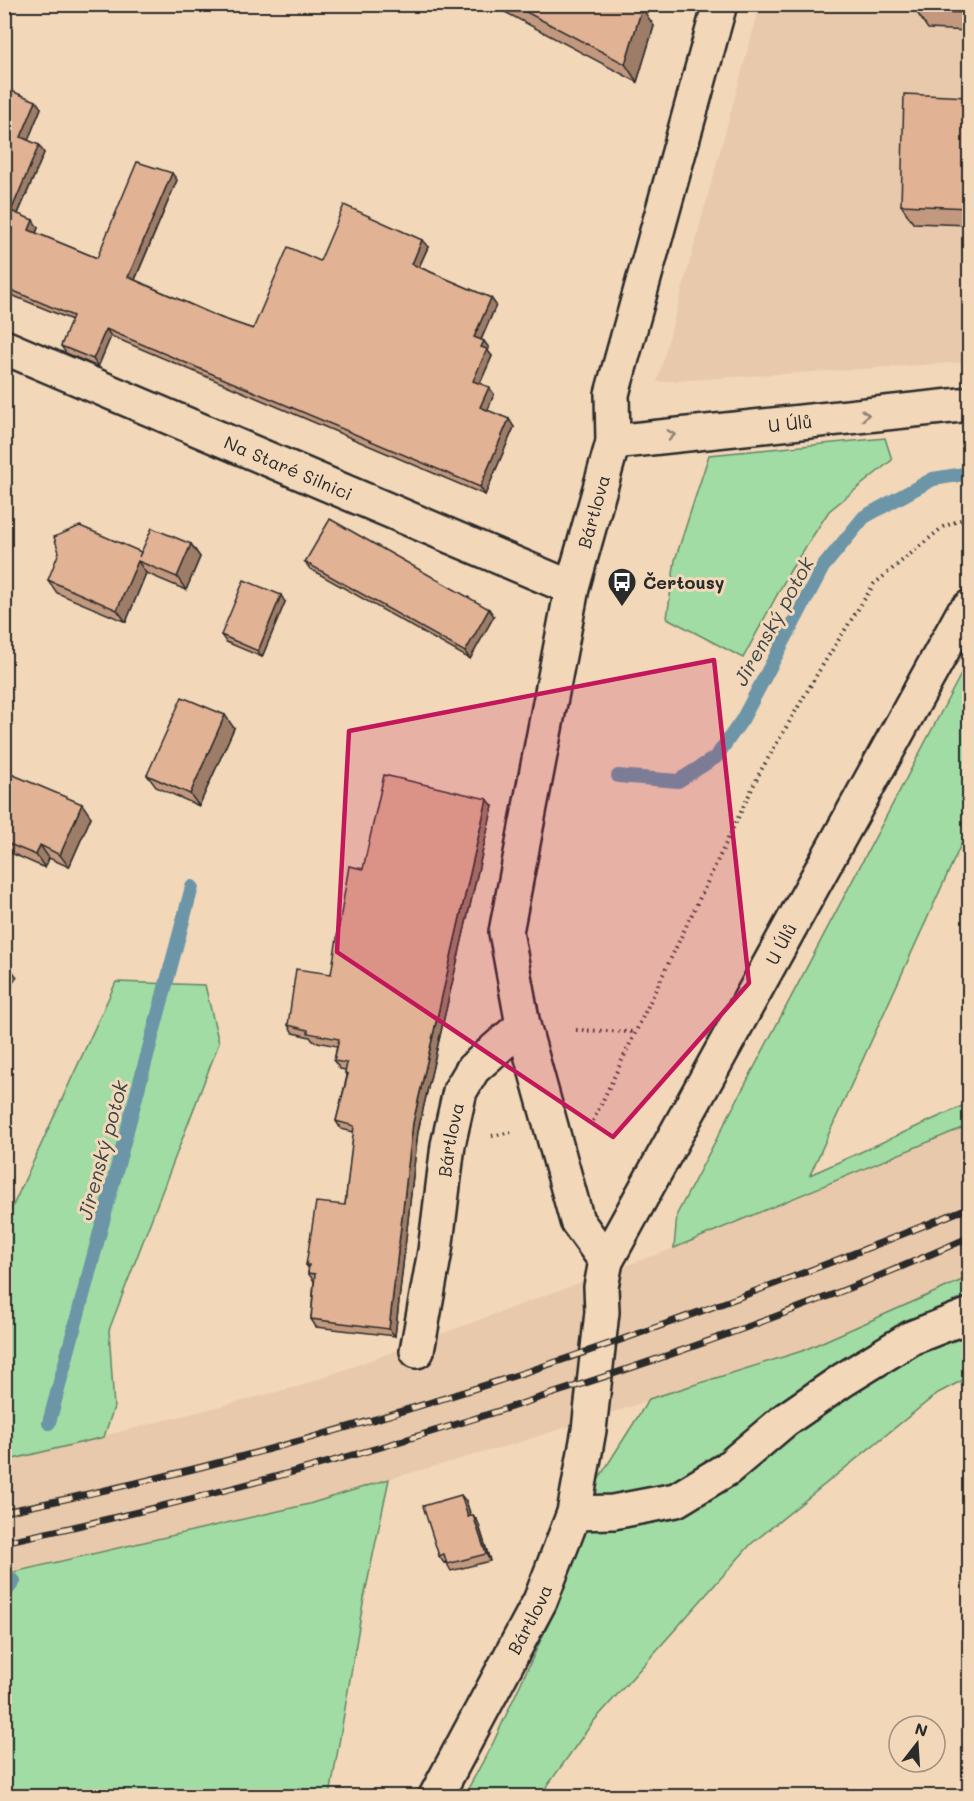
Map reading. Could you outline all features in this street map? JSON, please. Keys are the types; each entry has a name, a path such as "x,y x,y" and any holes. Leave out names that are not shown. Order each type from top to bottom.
{"street":[{"name":"Bártlova","path":"436,1797 540,1601 574,1513 589,1430 602,1312 603,1274 577,1221 552,1134 523,1025 506,932 572,588 613,442 612,394 720,4"},
{"name":"Na Staré Silnici","path":"4,347 572,588"},
{"name":"U Úlů","path":"613,442 969,404"},
{"name":"U Úlů","path":"603,1274 962,615 969,607"},
{"name":"Bártlova","path":"417,1351 435,1251 448,1145 460,1091 473,1069 523,1025"},
{"path":"574,1513 614,1512 676,1500 727,1469 785,1420 843,1380 911,1338 969,1315"}],"path":[{"path":"448,1145 520,1130 522,1141 591,1126 760,772 819,671 874,584 943,527 969,516"},
{"path":"576,1030 636,1032"}],"highlighted area":[{"path":"714,660 749,983 613,1137 337,952 349,731"}],"shaded area":[{"path":"760,5 969,5 969,362 657,382"},
{"path":"969,1125 969,1277 802,1351 514,1444 309,1504 5,1574 4,1461 300,1386 674,1248"}],"green space":[{"path":"885,438 892,460 829,511 790,571 743,658 667,618 675,560 709,455"},
{"path":"969,659 969,827 810,1175 969,1103 969,1125 674,1248 677,1214"},
{"path":"116,982 205,985 219,1043 109,1330 114,1407 104,1437 5,1461 5,1223"},
{"path":"969,1277 969,1377 938,1393 751,1544 593,1722 540,1796 464,1796 493,1743 560,1599 594,1486 649,1399 802,1351"},
{"path":"389,1479 363,1603 330,1796 5,1796 5,1574 309,1504"}],"building":[{"path":"511,4 635,4 642,8 625,64"},
{"path":"916,4 969,4 969,13 916,11"},
{"path":"4,88 36,101 21,137 39,145 11,211 33,220 29,230 97,258 137,162 172,173 128,277 221,318 253,329 288,247 320,261 344,205 422,240 412,264 491,298 474,337 484,341 481,347 487,349 473,381 489,387 480,407 509,419 480,487 106,329 93,359 61,346 73,316 4,287"},
{"path":"904,94 969,97 969,208 901,205"},
{"path":"330,519 489,609 465,652 305,562"},
{"path":"80,526 141,552 139,557 152,528 191,544 177,577 138,561 117,610 48,580 59,552 54,537"},
{"path":"244,580 281,595 258,651 221,635"},
{"path":"182,697 225,715 190,794 147,775"},
{"path":"4,771 82,804 60,855 40,845 36,855 4,842"},
{"path":"384,775 487,799 413,1123 389,1329 311,1319 315,1274 308,1273 309,1265 306,1265 316,1202 345,1205 354,1126 336,1121 348,1074 345,1073 347,1063 334,1061 339,1039 308,1033 308,1030 288,1025 296,969 331,974 349,866 363,869"},
{"path":"461,1495 468,1517 473,1515 486,1554 447,1564 444,1554 439,1556 423,1506"}],"waterway":[{"name":"Jirenský potok","path":"618,776 678,781 716,757 742,720 823,567 864,517 933,479 970,473"},
{"name":"Jirenský potok","path":"49,1423 192,887"},
{"name":"Jirenský potok","path":"4,1594 14,1581"}],"railway":[{"path":"4,1512 128,1485 251,1454 373,1420 494,1382 733,1299 970,1207"},
{"path":"4,1542 209,1494 412,1438 653,1360 760,1322 866,1282 970,1237"}],"place":[{"name":"Čertousy","path":"622,608"}]}
